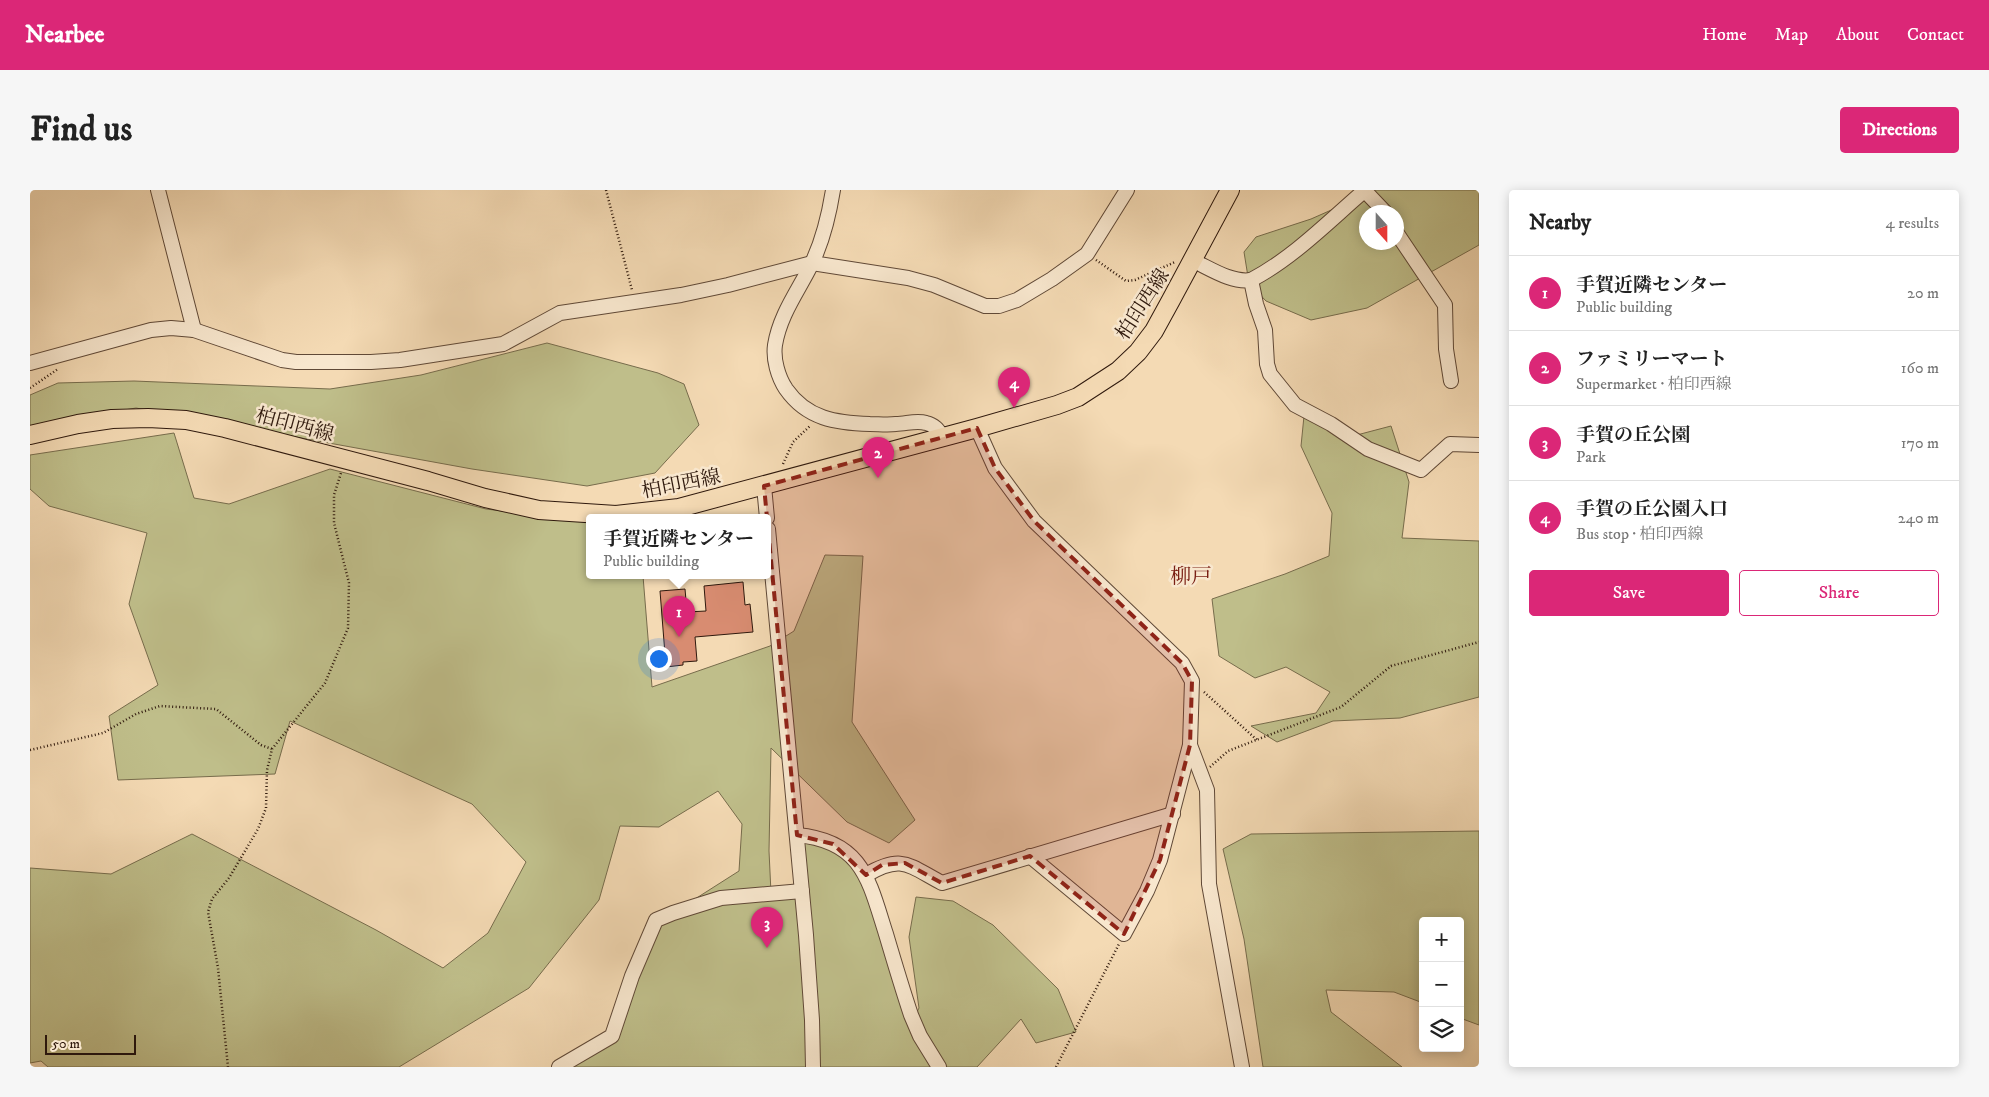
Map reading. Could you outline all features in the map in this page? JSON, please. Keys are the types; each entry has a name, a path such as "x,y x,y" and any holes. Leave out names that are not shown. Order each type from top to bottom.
{"main road":[{"name":"柏印西線","path":"625,514 679,508 976,428 1057,405 1078,397 1118,371 1138,352 1154,331 1230,190"},
{"name":"柏印西線","path":"30,435 78,424 112,420 148,418 186,420 225,428 485,498 538,510 586,514"}],"street":[{"path":"158,190 194,330"},
{"path":"833,190 821,241 812,263 778,327 775,348 777,368 784,385 791,396 821,418 844,423 895,425 917,422 927,423 936,427 943,437"},
{"path":"30,363 151,330 171,328 194,330 282,360 296,362 400,360 503,344 560,313 728,285 812,263 908,278 934,285 985,306 999,306 1017,300 1052,280 1087,254 1126,190"},
{"path":"1196,256 1231,278 1244,281 1251,280 1267,272 1293,252 1364,190 1378,205"},
{"path":"1404,244 1445,305 1446,349 1451,382"},
{"path":"1251,280 1256,304 1265,330 1266,364 1270,374 1295,405 1331,424 1368,449 1421,470 1450,444 1479,445"},
{"path":"976,428 995,468 1034,521 1182,663 1192,681 1190,745 1173,814 1160,860 1147,892 1124,934 1030,856"},
{"path":"767,514 771,484"},
{"path":"771,561 802,891 812,1020 813,1067"},
{"path":"1190,745 1207,790 1209,884 1219,948 1242,1067"},
{"path":"866,875 882,865 895,862 905,863 942,883 1173,814"},
{"path":"797,835 814,837 833,844 850,855 866,875 911,1016 920,1036 939,1067"},
{"path":"559,1067 612,1036 632,976 656,920 721,898 802,891"}],"path":[{"path":"606,190 635,302"},
{"path":"1087,254 1126,281 1136,280 1196,256"},
{"path":"771,484 793,442 800,434 821,418"},
{"path":"228,1067 218,968 208,912 212,899 229,878 258,830 266,808 267,770 272,749 325,683 348,628 348,583 334,522 334,495 346,460"},
{"path":"1202,776 1228,751 1340,707 1391,666 1479,642"},
{"path":"1192,681 1257,740"},
{"path":"30,750 103,733 136,714 160,706 216,709 262,744 272,749"},
{"path":"1056,1067 1124,934"}],"highlighted area":[{"path":"977,428 995,468 1034,521 1182,663 1192,681 1190,745 1160,860 1124,934 1030,856 942,883 905,863 882,865 866,875 833,844 797,835 764,486"}],"shaded area":[{"path":"1373,190 1479,190 1479,245 1367,308 1311,320 1266,301 1249,283 1244,252 1256,237 1311,219"},
{"path":"547,343 658,373 684,384 699,425 655,473 587,486 472,469 136,408 30,426 30,395 58,383 134,381 330,389 421,375"},
{"path":"1304,416 1353,436 1391,426 1409,482 1402,538 1479,541 1479,697 1400,718 1333,721 1277,742 1251,726 1316,713 1330,692 1286,667 1255,678 1219,656 1212,599 1285,574 1329,556 1332,513 1301,446"},
{"path":"174,433 194,498 229,504 330,469 486,509 586,522 586,579 643,579 652,687 770,646 794,631 825,555 863,556 852,722 915,820 889,843 847,822 771,748 769,851 771,893 802,891 797,835 814,837 857,863 913,1020 919,1008 909,937 916,897 953,901 993,925 1058,989 1076,1032 1036,1043 1021,1019 977,1067 559,1067 612,1036 656,920 673,913 739,871 742,824 718,791 659,827 620,826 599,900 529,988 399,1067 48,1067 41,1061 30,1063 30,868 111,874 192,834 376,930 443,968 488,933 526,862 472,804 290,721 275,774 118,780 109,716 158,685 129,604 147,533 49,506 30,489 30,455"},
{"path":"1479,831 1479,1025 1464,1019 1464,917 1419,917 1419,1001 1394,992 1326,990 1331,1012 1402,1067 1263,1067 1244,939 1223,849 1251,834"}],"building":[{"path":"743,582 745,605 750,604 753,632 695,637 697,661 683,662 683,665 666,667 660,591 685,589 687,612 706,611 704,586"}],"place":[{"name":"手賀の丘公園入口","path":"1014,408"},
{"name":"ファミリーマート","path":"878,478"},
{"name":"手賀近隣センター","path":"679,637"},
{"name":"手賀の丘公園","path":"767,948"}],"district":[{"name":"柳戸","path":"1191,576"}]}
